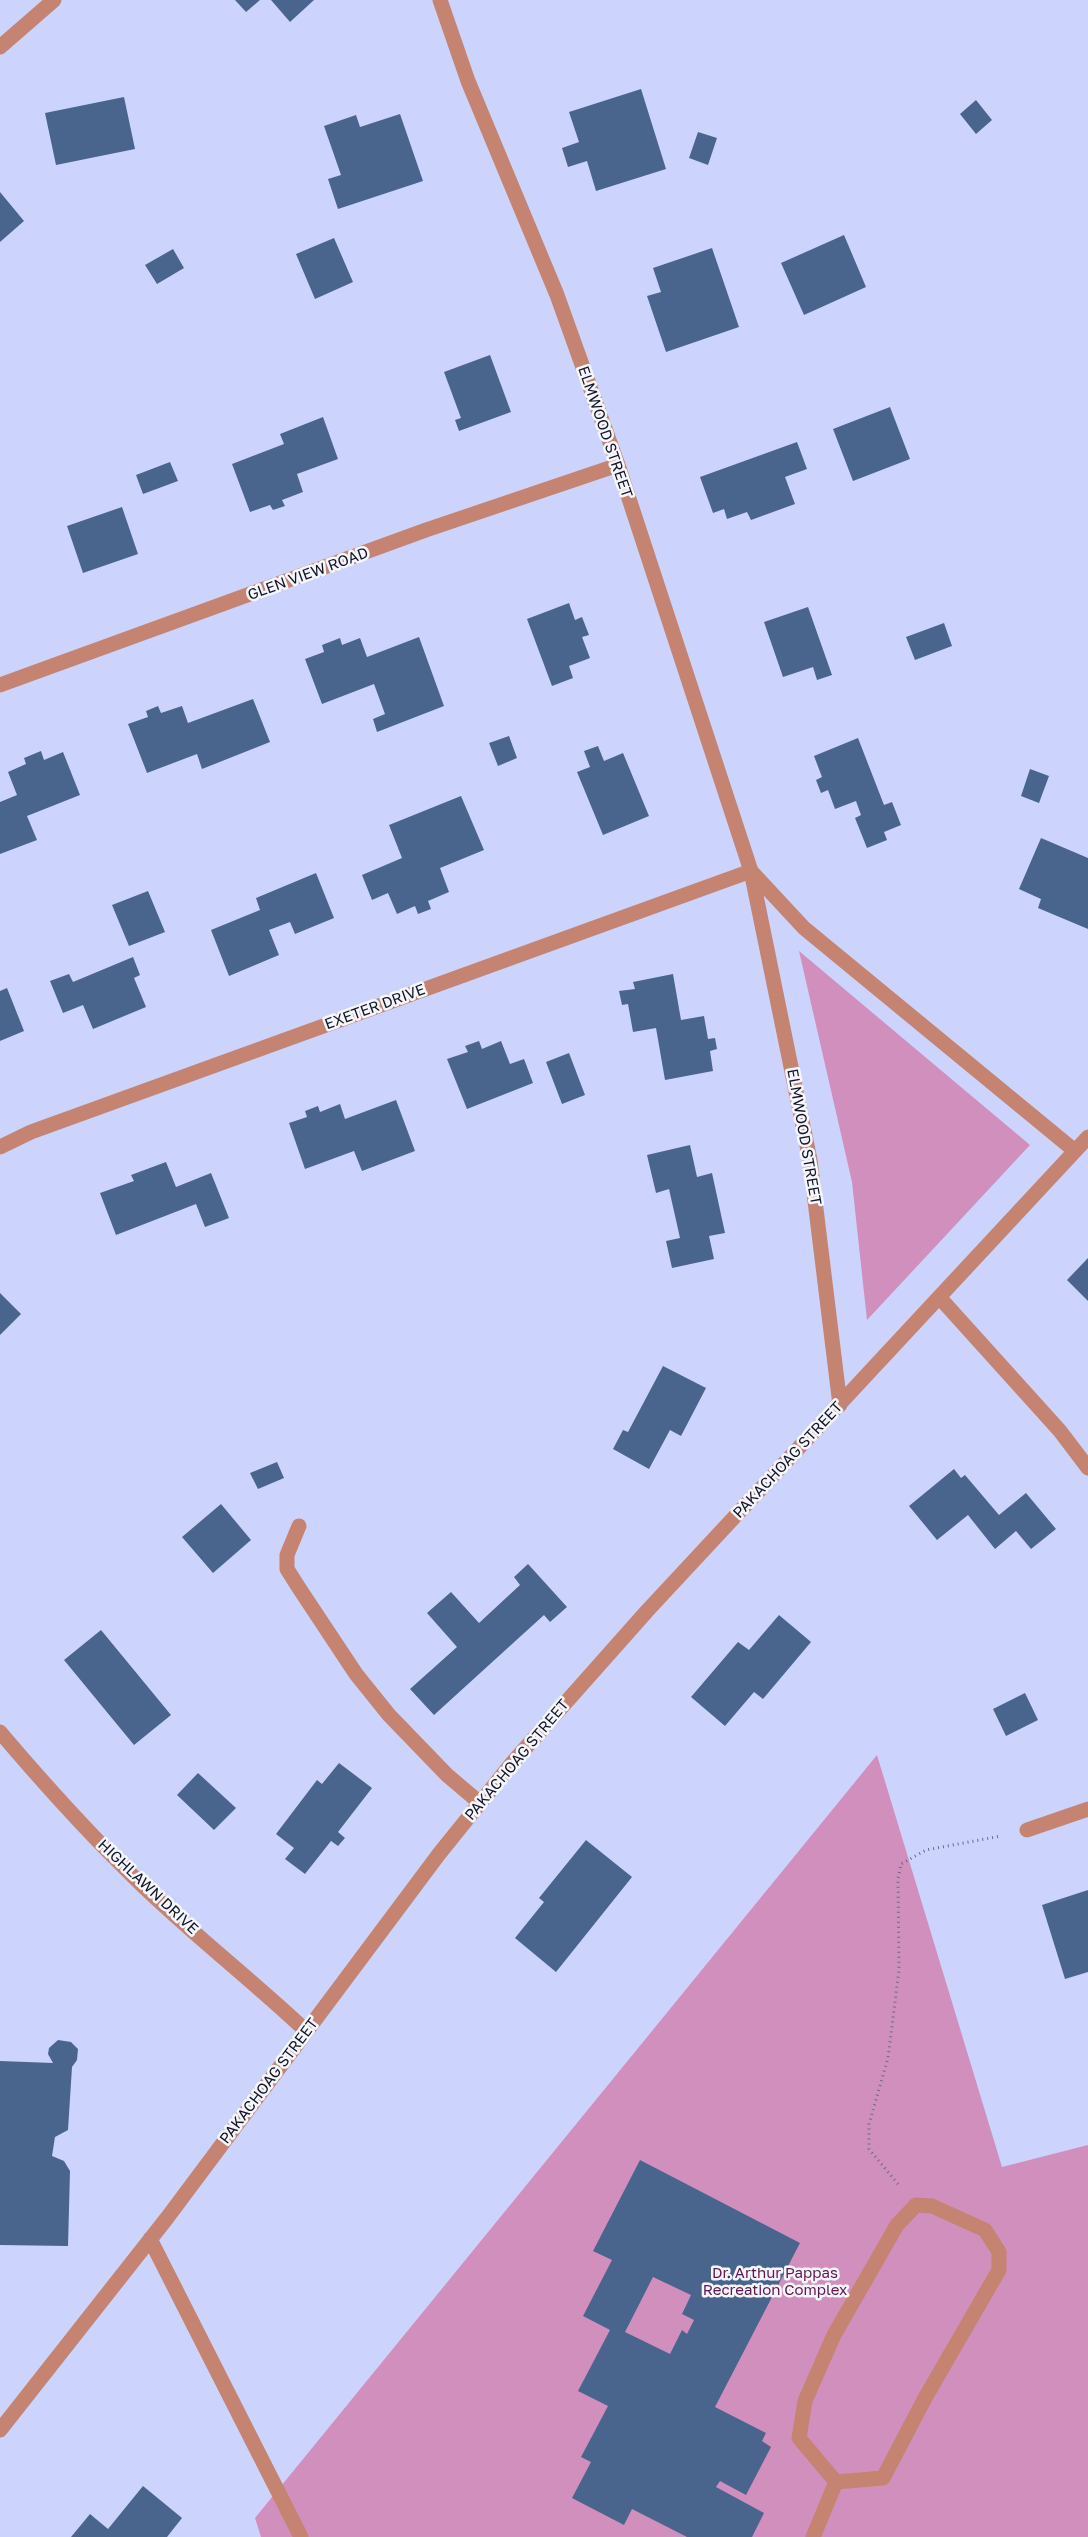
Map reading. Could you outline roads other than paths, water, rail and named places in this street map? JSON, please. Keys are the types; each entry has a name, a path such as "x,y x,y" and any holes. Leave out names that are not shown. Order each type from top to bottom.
{"street":[{"path":"0,48 54,0"},
{"name":"ELMWOOD STREET","path":"440,0 468,81 557,295 618,465 751,871 810,1160 840,1405"},
{"name":"GLEN VIEW ROAD","path":"0,685 426,530 618,465"},
{"name":"ELMWOOD STREET","path":"751,871 804,928 1075,1151"},
{"name":"EXETER DRIVE","path":"0,1147 40,1129 751,871"},
{"name":"PAKACHOAG STREET","path":"0,2430 150,2239 480,1802 513,1762 647,1611 1088,1137"},
{"path":"940,1298 1060,1431 1088,1468"},
{"path":"299,1526 287,1555 287,1569 298,1588 356,1674 389,1715 448,1775 480,1802"},
{"name":"HIGHLAWN DRIVE","path":"0,1732 81,1823 143,1886 306,2031"},
{"path":"1027,1830 1088,1809"},
{"path":"916,2205 932,2206 985,2230 999,2252 999,2270 925,2398 883,2478 836,2482 799,2438 805,2401 834,2335 897,2225 916,2205"},
{"path":"150,2239 301,2537"},
{"path":"813,2537 836,2482"}],"park label":[{"name":"Dr. Arthur Pappas Recreation Complex","path":"775,2282"}]}
